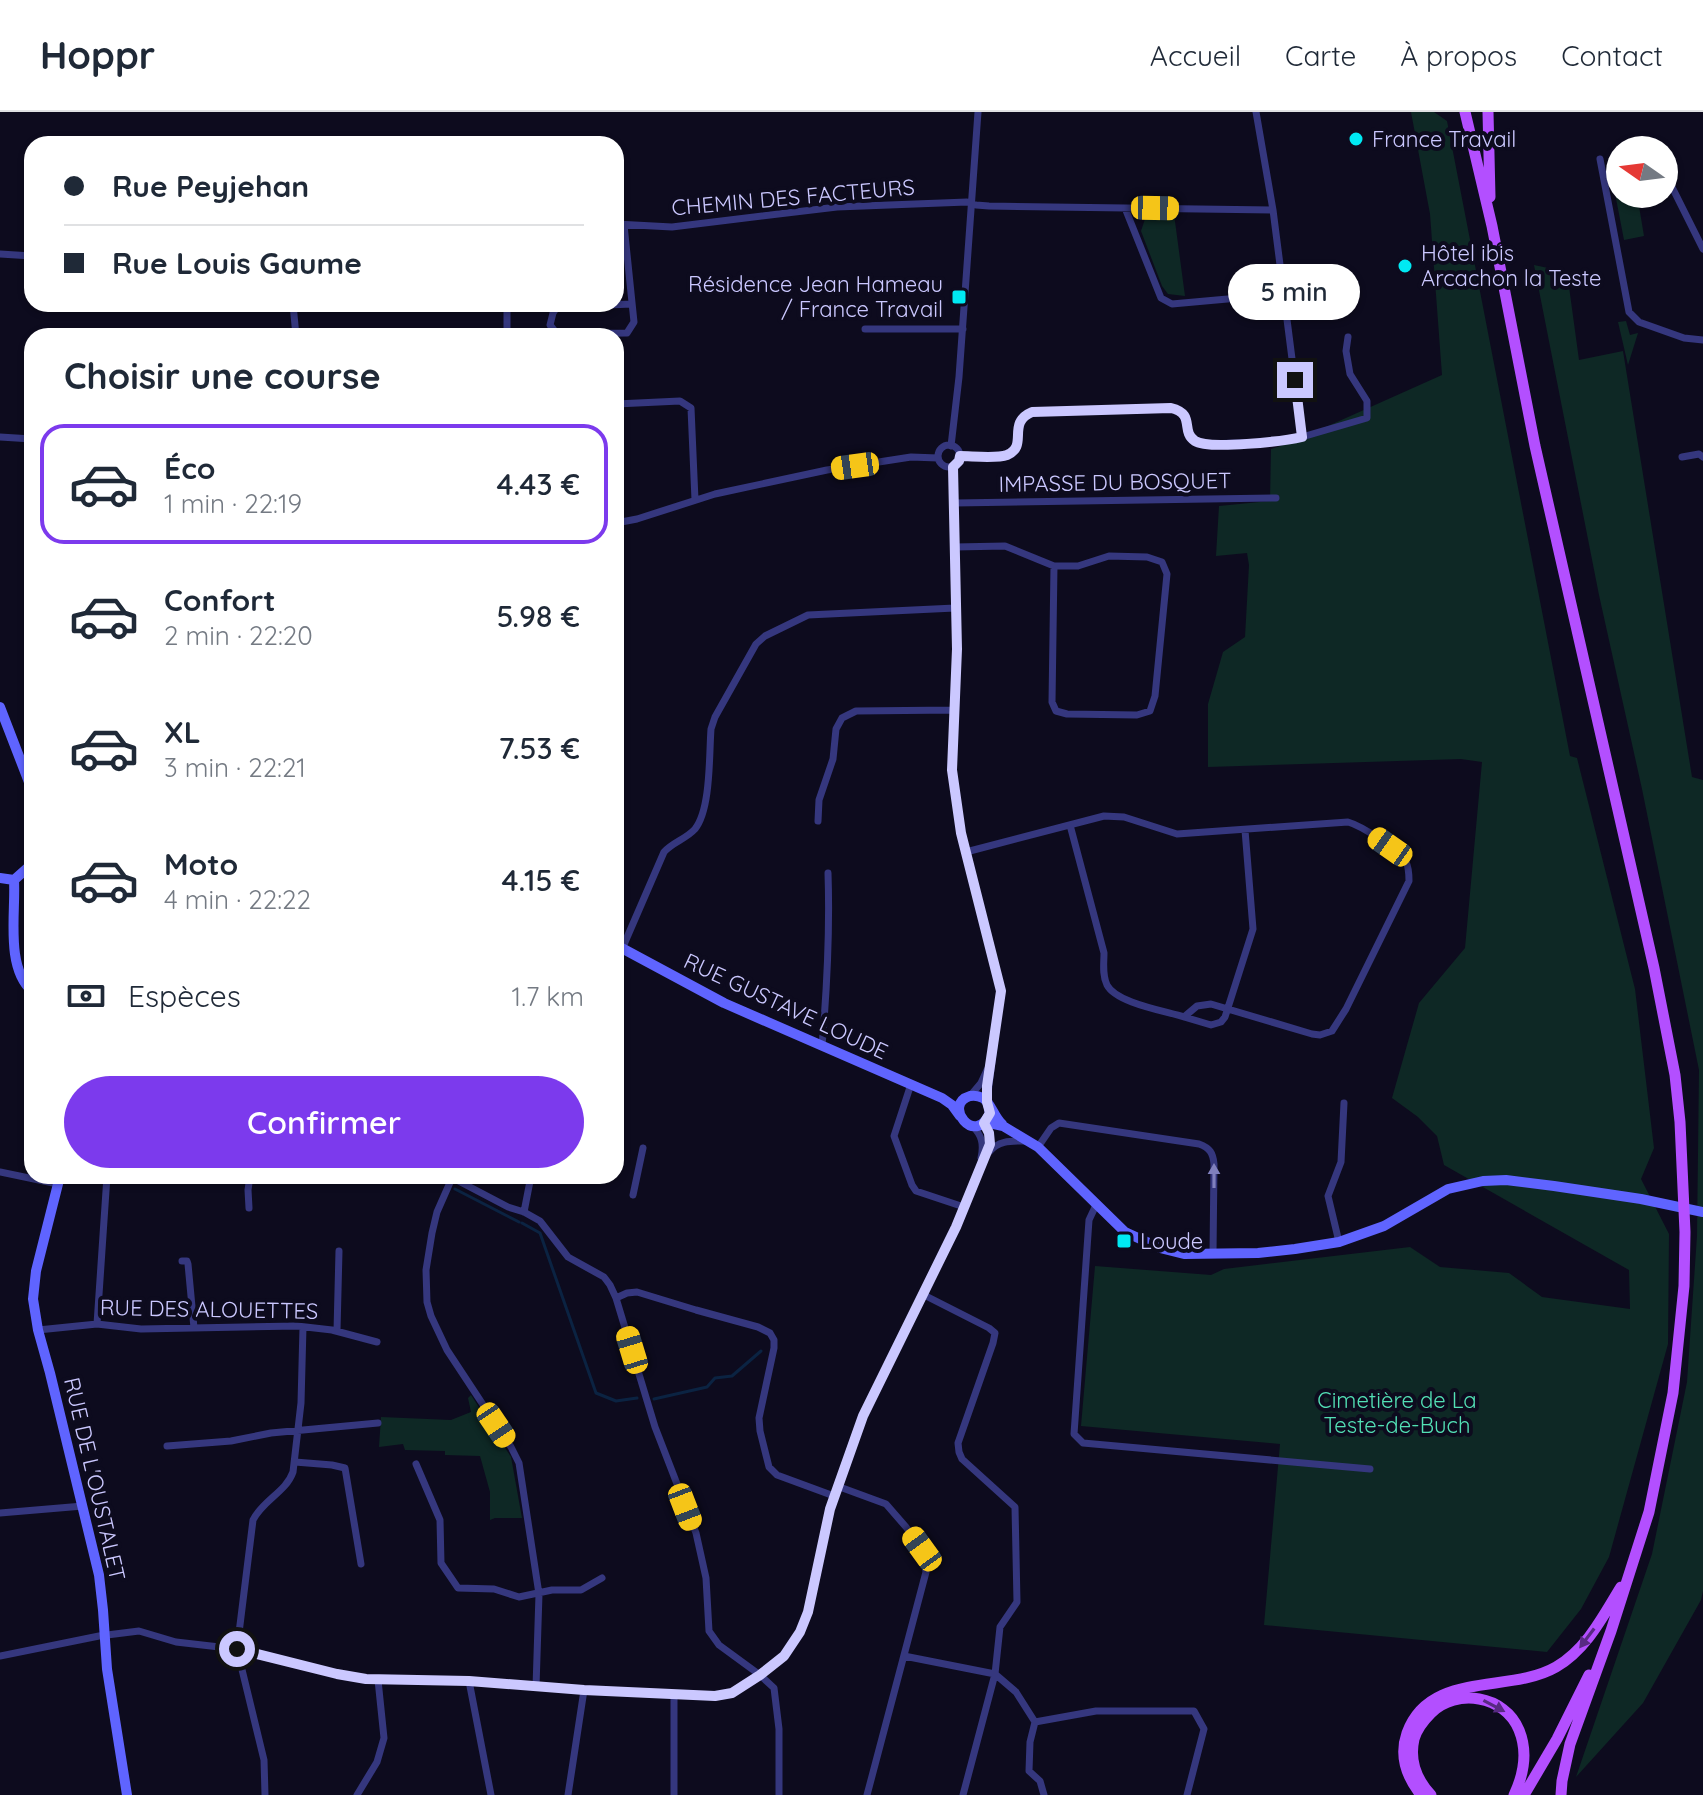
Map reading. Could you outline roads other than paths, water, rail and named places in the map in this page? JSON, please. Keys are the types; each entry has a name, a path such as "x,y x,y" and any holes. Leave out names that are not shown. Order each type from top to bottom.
{"main road":[{"path":"1465,112 1492,226 1535,446 1663,1013 1678,1106 1684,1187 1684,1286 1673,1393 1663,1451 1649,1512 1630,1573 1570,1744 1561,1795"},
{"path":"1488,112 1492,226"},
{"path":"1421,1795 1411,1783 1403,1748 1410,1726 1421,1709 1443,1694 1478,1685 1516,1681 1540,1675 1557,1666 1583,1645 1630,1573"},
{"path":"1524,1795 1557,1739 1611,1631"},
{"path":"1431,1795 1419,1780 1413,1764 1412,1749 1416,1733 1437,1707 1464,1698 1486,1700 1501,1708 1518,1727 1525,1761 1514,1795"}],"street":[{"path":"951,446 963,329 978,112"},
{"path":"1256,112 1273,210 1302,437"},
{"path":"1600,159 1629,312 1639,322 1684,338 1703,340"},
{"path":"1678,199 1703,249"},
{"name":"CHEMIN DES FACTEURS","path":"624,224 672,227 837,207 967,202 989,206 1273,210"},
{"path":"1125,208 1161,298 1172,304 1284,294"},
{"path":"624,251 634,322 624,333"},
{"path":"0,254 24,256"},
{"path":"624,304 632,304"},
{"path":"865,329 963,329"},
{"path":"960,456 1004,456 1011,453 1018,443 1021,419 1032,412 1171,408 1186,416 1190,436 1199,443 1262,444 1302,437 1367,418 1367,401 1350,374 1346,351 1348,337"},
{"path":"624,404 680,401 691,408 695,500"},
{"path":"0,437 24,438"},
{"path":"938,458 942,448 951,446 957,449 960,456 953,467 957,649 953,788 1001,991 987,1102 990,1113 984,1122 971,1126"},
{"path":"1682,457 1699,454 1703,457"},
{"path":"624,521 715,494 827,470 911,457 938,458"},
{"path":"938,458 944,466 953,467"},
{"name":"IMPASSE DU BOSQUET","path":"955,503 1276,498"},
{"path":"955,547 1005,546 1054,566 1078,566 1109,556 1147,557 1162,562 1167,574 1155,696 1150,711 1137,715 1067,714 1056,711 1052,702 1054,566"},
{"path":"624,936 664,852 691,833 704,813 711,729 756,644 765,636 808,615 955,608"},
{"path":"0,707 24,769"},
{"path":"818,821 819,800 833,759 836,729 842,718 856,711 954,710"},
{"path":"966,852 1113,816 1177,834 1341,822 1353,824 1401,856 1408,869 1409,881 1346,1009 1332,1031 1312,1034 1204,1003 1184,1017"},
{"path":"1070,825 1104,953 1105,982 1110,990 1118,997 1133,1002 1216,1025 1221,1022 1227,1009 1253,929 1245,830"},
{"path":"24,871 14,880 13,924 17,960 24,981"},
{"path":"822,1046 828,982 828,873"},
{"path":"0,878 14,880"},
{"name":"RUE GUSTAVE LOUDE","path":"624,950 724,1003 942,1098 960,1116"},
{"path":"980,1168 983,1144 978,1132 960,1116 960,1106 981,1083 992,1057"},
{"path":"911,1084 894,1136 912,1185 916,1191 964,1207"},
{"path":"968,1097 980,1096 1003,1126"},
{"name":"RUE GUSTAVE LOUDE","path":"942,1098 968,1097"},
{"path":"1339,1242 1328,1196 1341,1162 1344,1103"},
{"path":"984,1122 1003,1126 1033,1144 1121,1229 1149,1244 1179,1253 1281,1251 1339,1242 1384,1226 1448,1189 1483,1181 1506,1180 1554,1186 1703,1212"},
{"path":"0,1656 139,1631 176,1642 237,1649 337,1674 378,1680 469,1681 674,1695 724,1696 737,1690 788,1651 805,1622 837,1486 869,1404 964,1207 990,1144 984,1122"},
{"path":"980,1168 991,1149 997,1145 1012,1141 1033,1144 1055,1124 1062,1123 1199,1144 1212,1152 1214,1164 1213,1254"},
{"path":"633,1195 643,1148"},
{"path":"0,1172 24,1175"},
{"name":"RUE DE L'OUSTALET","path":"58,1184 34,1279 33,1299 99,1575 107,1675 127,1795"},
{"path":"97,1324 106,1184"},
{"path":"249,1184 249,1208"},
{"path":"448,1184 432,1233 426,1270 427,1302 447,1350 517,1457 521,1471 539,1594 536,1687"},
{"path":"464,1184 540,1221 568,1257 604,1277 610,1285 655,1427 696,1533 706,1578 709,1631 719,1645 760,1675 775,1693 779,1729 779,1795"},
{"path":"524,1212 529,1184"},
{"path":"1096,1205 1089,1220 1074,1434 1083,1443 1370,1469"},
{"path":"337,1331 339,1251"},
{"path":"182,1261 188,1264 194,1328"},
{"path":"616,1298 632,1292 645,1293 770,1333 774,1348 759,1418 769,1467 777,1475 834,1496"},
{"path":"922,1294 995,1333 958,1443 959,1452 962,1459 1015,1507 1017,1602 1000,1627 995,1674 963,1795"},
{"name":"RUE DES ALOUETTES","path":"38,1330 97,1324 141,1329 303,1327 337,1331 377,1342"},
{"path":"265,1795 264,1760 237,1649 253,1520 261,1507 292,1477 302,1388 303,1327"},
{"path":"167,1446 378,1423"},
{"path":"295,1462 345,1468 361,1564"},
{"path":"416,1464 440,1520 441,1563 454,1585 463,1589 494,1589 519,1597 552,1590 581,1590 602,1578"},
{"path":"837,1486 886,1504 922,1549 926,1572 867,1795"},
{"path":"0,1513 83,1506"},
{"path":"904,1656 995,1674 1016,1692 1035,1722 1030,1742 1029,1771 1040,1781 1044,1795"},
{"path":"357,1795 377,1762 384,1738 378,1680"},
{"path":"469,1681 491,1795"},
{"path":"568,1795 584,1690"},
{"path":"674,1695 674,1795"},
{"path":"1035,1722 1096,1711 1194,1711 1204,1729 1187,1795"}],"waterway":[{"path":"455,1189 519,1222"},
{"path":"522,1223 540,1233 596,1393 616,1401 637,1398"},
{"path":"654,1399 707,1387 715,1378 732,1376 761,1351"}],"place":[{"name":"France Travail","path":"1356,139"},
{"name":"Hôtel ibis Arcachon la Teste","path":"1405,266"},
{"name":"Résidence Jean Hameau / France Travail","path":"959,297"},
{"name":"Loude","path":"1124,1241"}],"park label":[{"name":"Cimetière de La Teste-de-Buch","path":"1397,1412"}]}
